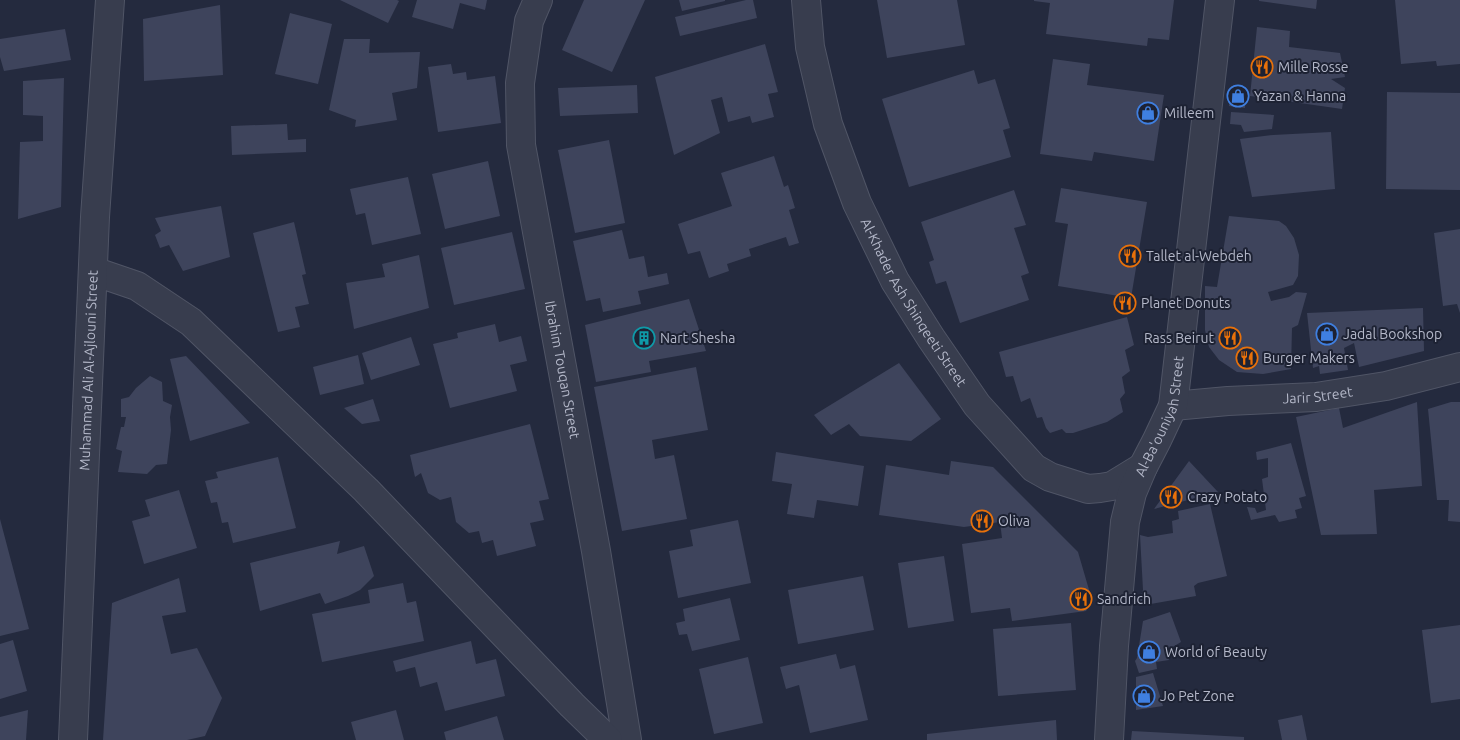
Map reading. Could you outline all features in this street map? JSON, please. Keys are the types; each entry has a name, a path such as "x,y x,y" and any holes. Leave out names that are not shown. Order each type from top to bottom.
{"street":[{"name":"Muhammad Ali Al-Ajlouni Street","path":"73,740 95,217 110,0"},
{"name":"Ibrahim Touqan Street","path":"538,0 529,21 520,83 521,145 596,551 627,740"},
{"name":"Al-Khader Ash Shinqeeti Street","path":"806,0 810,46 828,124 857,203 895,281 931,338 977,404 1034,468 1050,477 1088,489 1100,488 1112,486 1143,467"},
{"name":"Al-Ba'ouniyah Street","path":"1109,740 1124,522 1132,493 1172,406 1220,0"},
{"path":"93,270 137,286 192,322 366,490 572,705 608,740"},
{"name":"Jarir Street","path":"1172,406 1316,397 1386,386 1460,367"}],"building":[{"path":"340,0 397,0 399,1 388,23"},
{"path":"417,0 487,0 485,10 460,3 453,29 412,17"},
{"path":"584,0 645,0 612,72 562,50"},
{"path":"679,0 725,0 725,1 682,11"},
{"path":"753,0 757,18 680,36 675,17"},
{"path":"877,0 957,0 965,45 887,58"},
{"path":"1034,0 1174,0 1169,40 1148,38 1147,46 1046,34 1050,3"},
{"path":"1259,0 1317,0 1316,9"},
{"path":"1395,0 1460,0 1460,64 1437,66 1436,61 1401,64"},
{"path":"220,5 223,75 144,81 143,19"},
{"path":"290,13 332,24 318,84 275,74"},
{"path":"1257,27 1290,31 1289,47 1340,53 1345,77 1331,79 1345,88 1342,109 1250,96"},
{"path":"65,29 71,60 4,71 0,57 0,39"},
{"path":"344,39 370,39 369,53 420,52 417,88 392,93 397,120 355,127 356,120 329,110"},
{"path":"765,44 778,92 768,94 774,117 752,123 750,116 728,122 722,97 711,100 720,133 674,155 655,77"},
{"path":"1053,59 1090,64 1087,85 1164,95 1154,161 1094,152 1092,161 1040,154"},
{"path":"451,64 453,74 466,72 467,80 495,76 501,123 438,132 428,67"},
{"path":"974,70 978,84 995,79 1010,128 1003,130 1011,157 909,187 882,99"},
{"path":"64,78 61,207 18,219 20,142 43,141 43,116 23,115 23,81"},
{"path":"637,85 638,113 560,116 558,88"},
{"path":"1231,86 1246,87 1245,108 1229,106"},
{"path":"1387,92 1460,93 1460,190 1386,189"},
{"path":"1231,112 1274,115 1272,129 1244,132 1241,125 1230,124"},
{"path":"287,124 288,140 306,139 306,152 232,155 231,126"},
{"path":"1331,132 1335,189 1252,197 1240,139"},
{"path":"609,140 625,223 575,233 558,150"},
{"path":"774,156 784,187 788,185 795,208 789,210 799,243 789,246 786,237 749,249 751,256 727,264 729,271 709,278 700,251 688,254 678,224 732,206 721,173"},
{"path":"488,161 500,216 445,229 432,174"},
{"path":"408,177 421,234 372,245 365,213 356,215 350,189"},
{"path":"1061,188 1147,202 1131,298 1058,286 1068,224 1055,222"},
{"path":"1014,190 1026,225 1014,228 1029,273 1021,276 1029,300 960,323 946,281 936,284 929,262 934,260 921,222"},
{"path":"221,206 230,257 183,271 169,245 160,248 155,235 161,231 155,218"},
{"path":"1229,216 1279,221 1286,226 1294,238 1299,255 1298,276 1293,285 1268,292 1271,301 1289,297 1296,292 1307,293 1298,325 1292,328 1291,369 1263,374 1237,372 1219,360 1209,347 1205,330 1205,286 1217,287"},
{"path":"294,222 306,274 302,275 309,304 295,307 300,327 278,332 253,233"},
{"path":"1460,229 1460,313 1457,304 1443,306 1434,233"},
{"path":"622,230 629,259 644,256 648,277 667,273 669,284 638,291 641,304 603,312 600,298 586,301 573,241"},
{"path":"512,232 525,289 454,305 441,248"},
{"path":"419,255 429,308 354,329 346,283 385,277 382,264"},
{"name":"Nart Shesha","path":"689,299 706,351 649,361 651,372 596,382 585,325"},
{"path":"1423,308 1424,351 1359,367 1354,343 1344,348 1348,370 1320,374 1319,366 1313,368 1307,313"},
{"path":"1127,317 1134,345 1125,350 1130,371 1122,377 1125,393 1120,399 1123,412 1107,422 1073,433 1066,433 1062,429 1050,433 1042,417 1037,418 1030,398 1021,402 1013,376 1006,377 999,352"},
{"path":"495,324 499,342 521,336 527,361 510,365 517,391 450,408 433,344 458,338 457,333"},
{"path":"411,337 420,365 371,380 362,353"},
{"path":"358,355 364,384 320,395 313,367"},
{"path":"186,356 250,423 190,441 170,359"},
{"path":"899,363 941,419 911,441 860,436 849,424 831,435 814,415"},
{"path":"696,367 708,430 652,440 655,459 674,455 687,519 622,531 594,387"},
{"path":"150,376 162,382 163,401 172,405 167,464 156,465 147,474 118,472 122,451 116,449 121,427 124,427 126,417 121,417 121,399 129,397"},
{"path":"373,399 380,421 362,424 344,408"},
{"path":"1417,402 1422,486 1374,490 1377,534 1321,535 1296,417 1339,408 1343,428"},
{"path":"1451,402 1460,402 1460,522 1448,521 1449,500 1437,500 1428,409"},
{"path":"530,424 549,499 539,501 544,520 530,523 536,546 497,556 493,540 482,543 479,531 469,533 456,522 451,497 440,500 428,493 421,473 415,477 410,455"},
{"path":"1291,443 1306,496 1299,498 1302,508 1295,510 1297,518 1279,522 1275,515 1251,520 1247,507 1255,508 1257,513 1266,510 1262,479 1268,477 1268,458 1257,460 1256,452"},
{"path":"776,452 864,466 858,506 817,500 814,518 787,514 792,484 772,481"},
{"path":"278,457 296,528 233,543 228,522 222,523 217,502 211,503 205,481 218,478 216,472"},
{"path":"951,461 993,467 1078,552 1092,600 1086,611 1012,621 1010,608 971,613 962,544 1002,538 1000,522 964,527 879,515 886,465 949,475"},
{"path":"1189,461 1218,492 1154,509"},
{"path":"179,490 197,548 144,564 132,521 150,516 145,500"},
{"path":"1210,504 1227,576 1198,583 1194,586 1196,596 1145,605 1139,601 1143,590 1140,535 1148,537 1173,533 1172,521 1179,519 1178,511"},
{"path":"0,519 29,629 0,636"},
{"path":"738,520 751,583 678,598 669,551 693,546 690,530"},
{"path":"340,541 337,554 364,546 374,576 360,590 325,604 320,593 260,611 250,563"},
{"path":"944,556 954,621 908,628 898,563"},
{"path":"863,576 874,630 798,644 788,590"},
{"path":"179,578 186,612 162,616 171,654 197,648 222,698 205,736 187,740 103,740 112,603"},
{"path":"403,583 407,603 416,601 424,641 322,662 312,614 370,603 368,590"},
{"path":"730,598 740,640 692,651 687,634 679,635 676,623 685,621 683,609"},
{"path":"1170,612 1181,642 1166,651 1169,660 1156,662 1157,669 1139,673 1135,661 1143,621"},
{"path":"1071,623 1076,690 998,696 993,629"},
{"path":"1460,625 1460,699 1431,703 1422,630"},
{"path":"13,640 27,691 0,699 0,644"},
{"path":"471,641 476,664 496,659 505,696 445,711 437,682 420,687 415,667 396,672 393,661"},
{"path":"836,654 840,669 855,665 868,720 810,733 799,685 786,689 780,667"},
{"path":"748,657 763,723 714,734 699,669"},
{"path":"1153,673 1163,706 1136,710 1136,677"},
{"path":"28,710 26,740 0,740 0,717"},
{"path":"396,710 404,740 356,740 351,722"},
{"path":"1302,715 1307,740 1282,740 1278,720"},
{"path":"497,716 504,740 446,740 444,732"},
{"path":"1056,720 1057,740 927,740 927,734"},
{"path":"1132,731 1244,737 1244,740 1131,740"}],"place":[{"name":"Mille Rosse","path":"1262,67"},
{"name":"Yazan & Hanna","path":"1238,96"},
{"name":"Milleem","path":"1148,113"},
{"name":"Tallet al-Webdeh","path":"1130,256"},
{"name":"Planet Donuts","path":"1125,303"},
{"name":"Jadal Bookshop","path":"1327,334"},
{"name":"Nart Shesha","path":"644,338"},
{"name":"Rass Beirut","path":"1230,338"},
{"name":"Burger Makers","path":"1247,358"},
{"name":"Crazy Potato","path":"1171,497"},
{"name":"Oliva","path":"982,521"},
{"name":"Sandrich","path":"1081,599"},
{"name":"World of Beauty","path":"1149,652"},
{"name":"Jo Pet Zone","path":"1144,696"}]}
